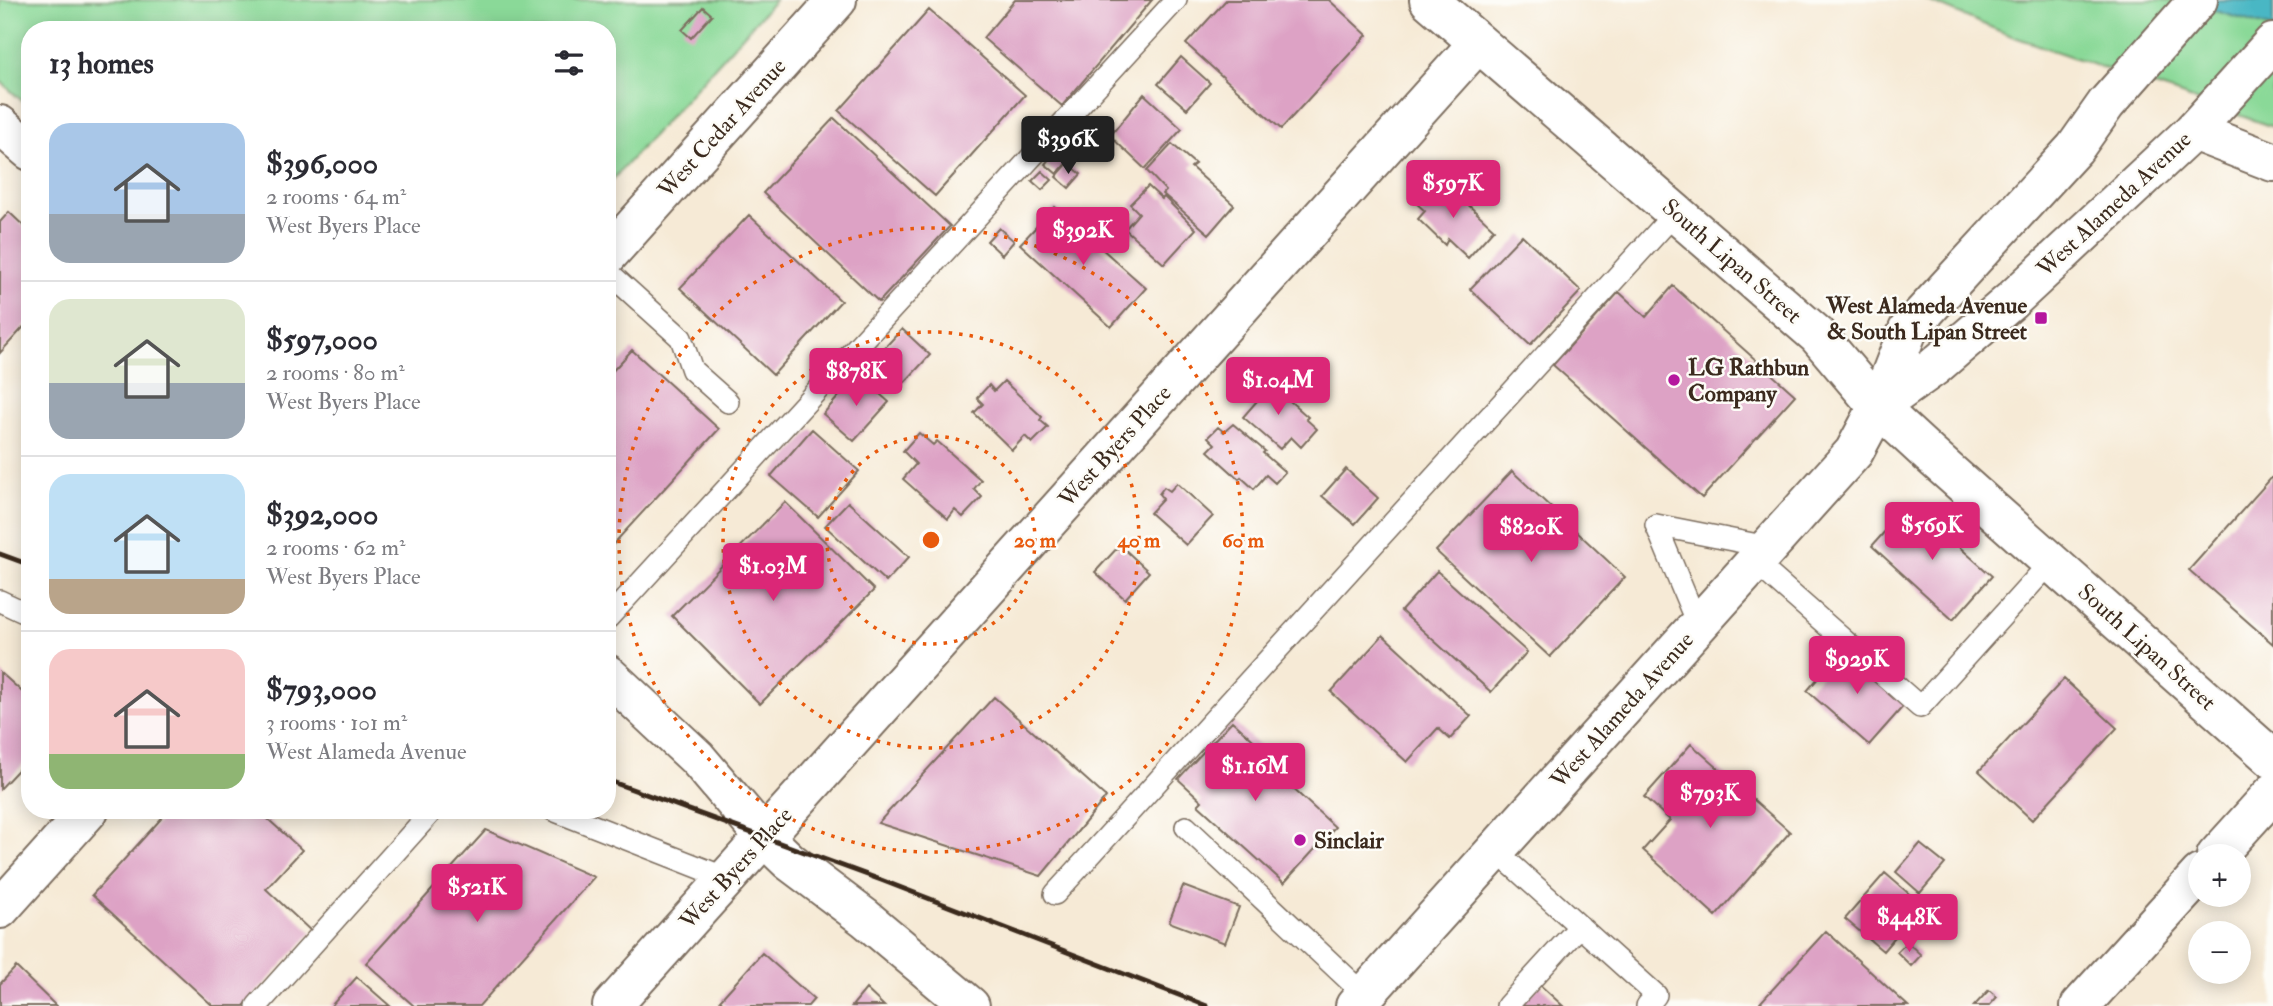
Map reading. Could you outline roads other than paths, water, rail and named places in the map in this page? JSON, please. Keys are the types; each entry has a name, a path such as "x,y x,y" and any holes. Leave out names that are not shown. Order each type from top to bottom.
{"street":[{"name":"West Cedar Avenue","path":"616,246 837,0"},
{"name":"South Lipan Street","path":"1429,0 1817,335 1878,407 2273,759"},
{"name":"West Alameda Avenue","path":"1360,1000 1854,452 1878,407 1908,330 2076,148 2106,104 2198,0"},
{"name":"West Byers Place","path":"612,1006 1478,43"},
{"name":"West Alameda Avenue","path":"1878,407 1934,367 2012,300 2193,131 2273,43"},
{"path":"2193,131 2273,162"},
{"path":"616,682 697,758 764,837 789,861 865,918 963,1004"},
{"path":"2228,844 2273,793"},
{"path":"0,909 81,819"},
{"path":"2080,1006 2188,887"}],"lane":[{"path":"616,609 1176,0"},
{"path":"1055,894 1676,212"},
{"path":"616,279 681,338 692,370 728,402"},
{"path":"1698,626 1656,525 1762,554 1920,707 2051,562"},
{"path":"0,601 21,611"},
{"path":"257,1006 425,819"},
{"path":"576,819 726,878"},
{"path":"1186,827 1360,1000"},
{"path":"1495,850 1656,995 1647,1006"},
{"path":"1507,1006 1580,926"}],"water":[{"path":"2178,0 2273,0 2273,28"}],"railway":[{"path":"0,554 21,562"},
{"path":"616,783 881,880 1207,1006"}],"place":[{"name":"West Alameda Avenue & South Lipan Street","path":"2041,318"},
{"name":"LG Rathbun Company","path":"1674,380"},
{"name":"Sinclair","path":"1300,840"}]}
